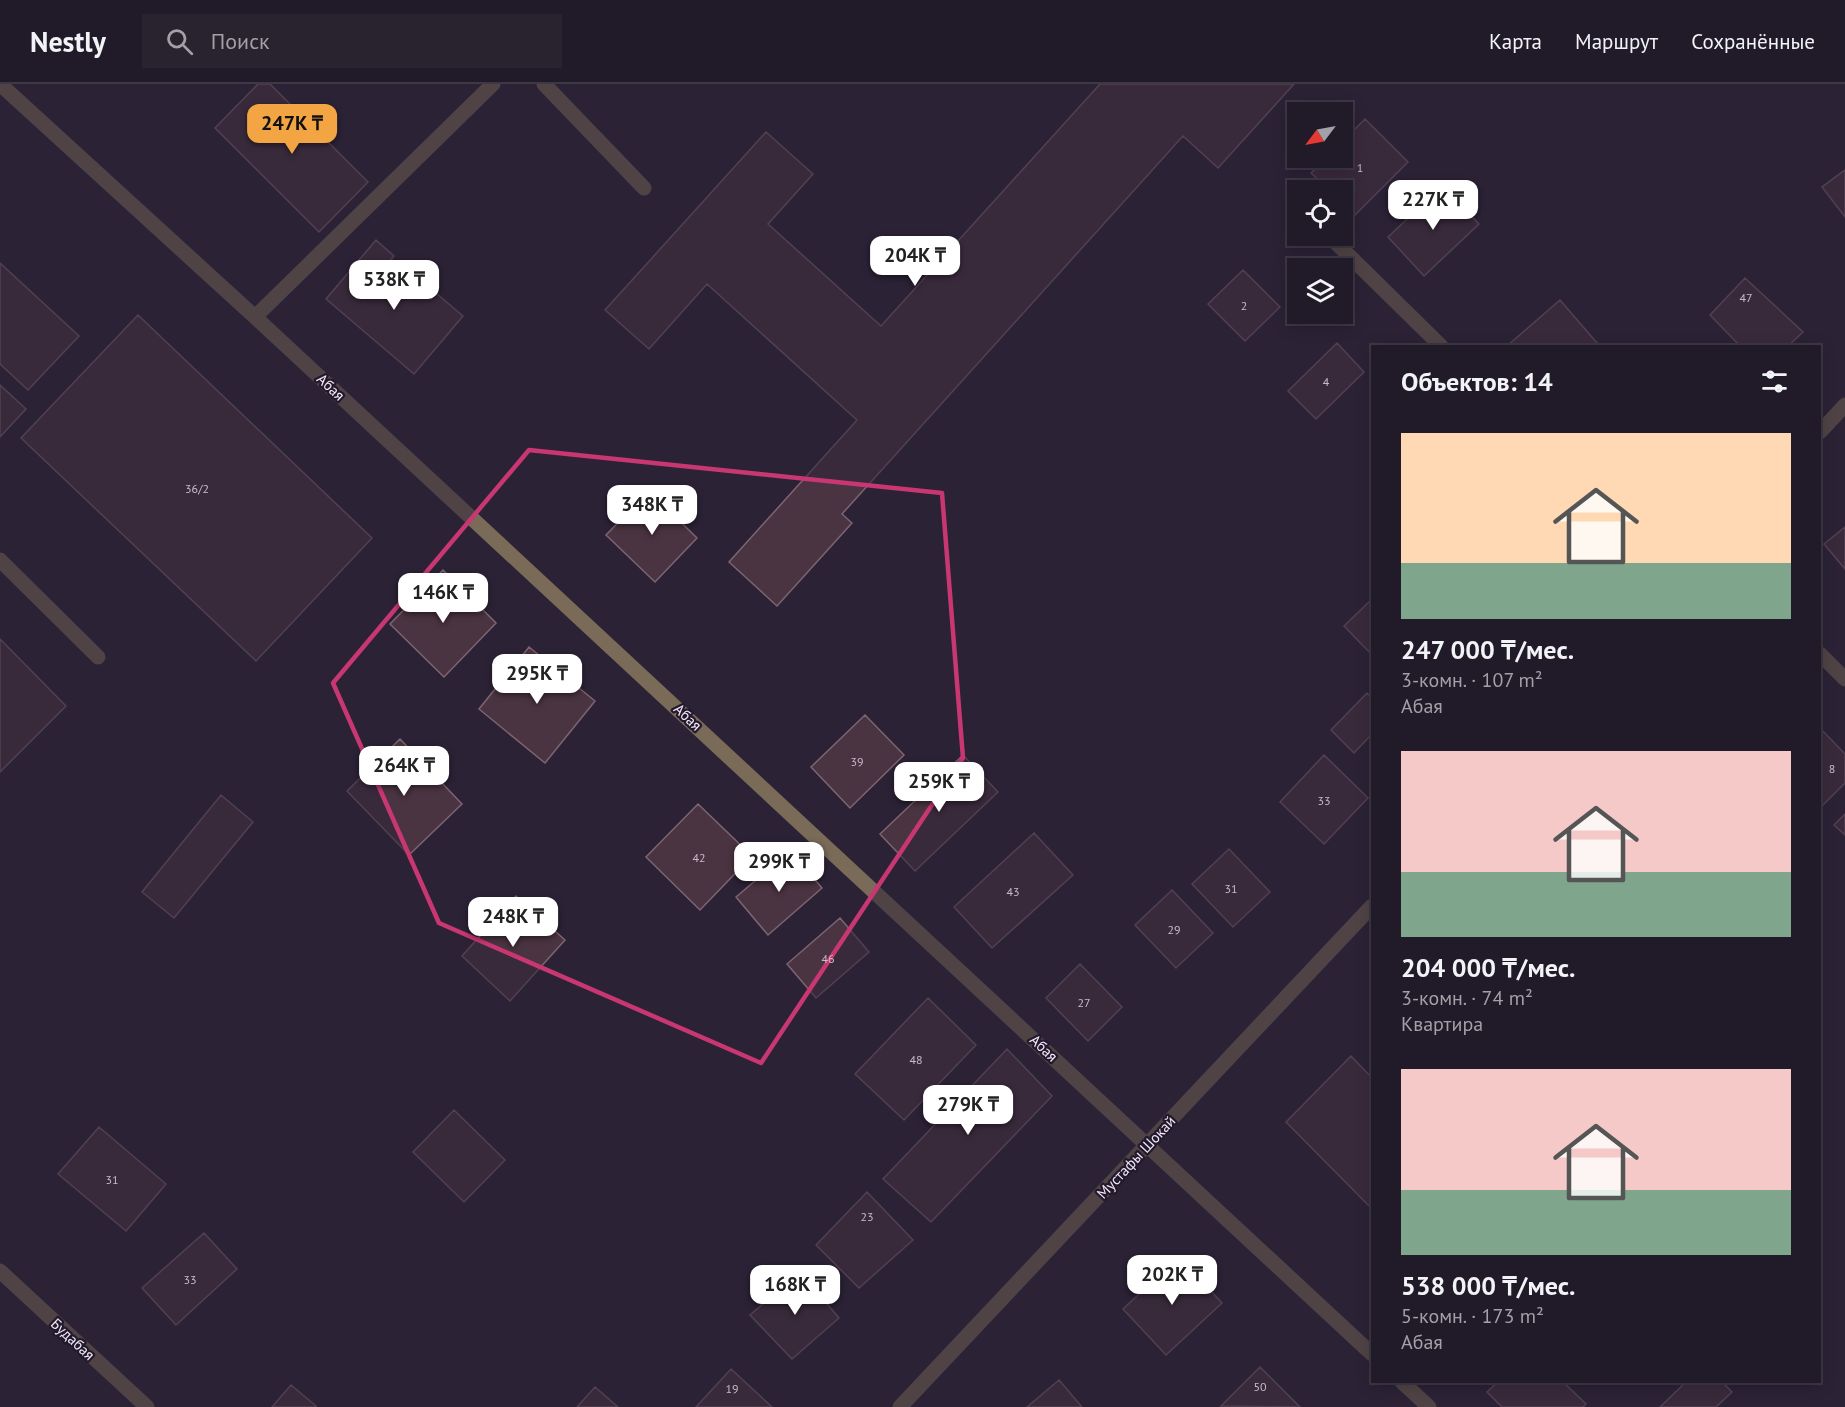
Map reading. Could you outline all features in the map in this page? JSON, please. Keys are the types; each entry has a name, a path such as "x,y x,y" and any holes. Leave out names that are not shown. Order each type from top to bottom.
{"street":[{"name":"Абая","path":"0,84 255,316 1371,1353"},
{"path":"255,316 493,84"},
{"path":"544,84 644,188"},
{"path":"1339,246 1440,345"},
{"path":"1821,431 1845,405"},
{"path":"0,560 98,657"},
{"path":"1821,655 1845,679"},
{"name":"Мустафы Шокай","path":"900,1407 1371,907"},
{"name":"Будабая","path":"0,1271 147,1407"},
{"path":"1403,1383 1429,1407"}],"highlighted area":[{"path":"529,450 942,493 963,758 761,1063 439,923 333,683"}],"building":[{"path":"258,84 270,84 368,182 319,232 215,128"},
{"path":"1100,84 1294,84 1218,168 1183,136 842,514 852,523 777,606 729,562 857,420 707,284 649,349 605,310 766,132 813,174 768,224 881,326"},
{"path":"1365,119 1408,162 1354,216 1353,180 1318,180 1311,173 1316,168 1353,168 1353,131"},
{"path":"1845,170 1845,217 1822,187"},
{"path":"1442,186 1479,224 1424,276 1388,237"},
{"path":"376,240 394,256 379,274 409,299 423,282 463,316 414,374 326,299"},
{"path":"0,263 79,336 28,390 0,364"},
{"path":"1243,270 1280,307 1245,341 1208,304"},
{"path":"1745,278 1803,332 1789,345 1739,345 1710,315"},
{"path":"1560,300 1597,343 1594,345 1508,345"},
{"path":"138,315 372,538 256,661 21,438"},
{"path":"1337,343 1364,372 1316,419 1288,391"},
{"path":"0,385 26,409 0,437"},
{"path":"649,491 697,538 655,582 606,535"},
{"path":"1845,527 1845,569 1824,544"},
{"path":"443,570 496,623 444,677 390,624"},
{"path":"1371,600 1371,654 1344,626"},
{"path":"0,639 66,706 0,772"},
{"path":"529,647 595,701 545,763 479,709"},
{"path":"1367,693 1371,697 1371,735 1354,753 1331,730"},
{"path":"865,715 904,755 850,808 811,767"},
{"path":"1821,729 1845,754 1845,783 1821,807"},
{"path":"400,739 462,804 409,855 347,791"},
{"path":"963,755 998,792 915,871 880,834"},
{"path":"1324,755 1368,798 1324,844 1280,802"},
{"path":"221,795 253,822 174,918 142,892"},
{"path":"698,804 752,856 700,910 646,857"},
{"path":"1845,814 1845,835 1834,825"},
{"path":"1034,833 1073,875 992,948 954,907"},
{"path":"1229,849 1270,892 1233,927 1192,884"},
{"path":"790,851 822,888 768,935 736,897"},
{"path":"1172,890 1213,933 1176,968 1135,925"},
{"path":"516,896 565,940 510,1001 462,956"},
{"path":"840,918 869,952 816,998 787,964"},
{"path":"1080,964 1122,1007 1088,1041 1046,998"},
{"path":"928,998 976,1045 904,1120 855,1074"},
{"path":"1007,1049 1052,1096 931,1222 883,1179"},
{"path":"1351,1056 1371,1077 1371,1208 1286,1122"},
{"path":"454,1110 505,1160 464,1202 413,1152"},
{"path":"99,1127 166,1184 126,1231 58,1174"},
{"path":"867,1192 913,1240 859,1288 816,1245"},
{"path":"204,1233 237,1269 176,1325 142,1288"},
{"path":"1179,1257 1222,1303 1166,1355 1123,1309"},
{"path":"800,1272 839,1318 792,1359 750,1315"},
{"path":"1260,1367 1300,1407 1221,1406"},
{"path":"731,1369 772,1407 696,1407"},
{"path":"1059,1380 1082,1407 1027,1407"},
{"path":"1497,1383 1564,1383 1586,1404 1583,1407 1502,1407 1487,1392"},
{"path":"1685,1383 1723,1383 1732,1392 1716,1407 1660,1407"},
{"path":"291,1385 316,1406 272,1407"},
{"path":"595,1387 618,1407 577,1407"}]}
